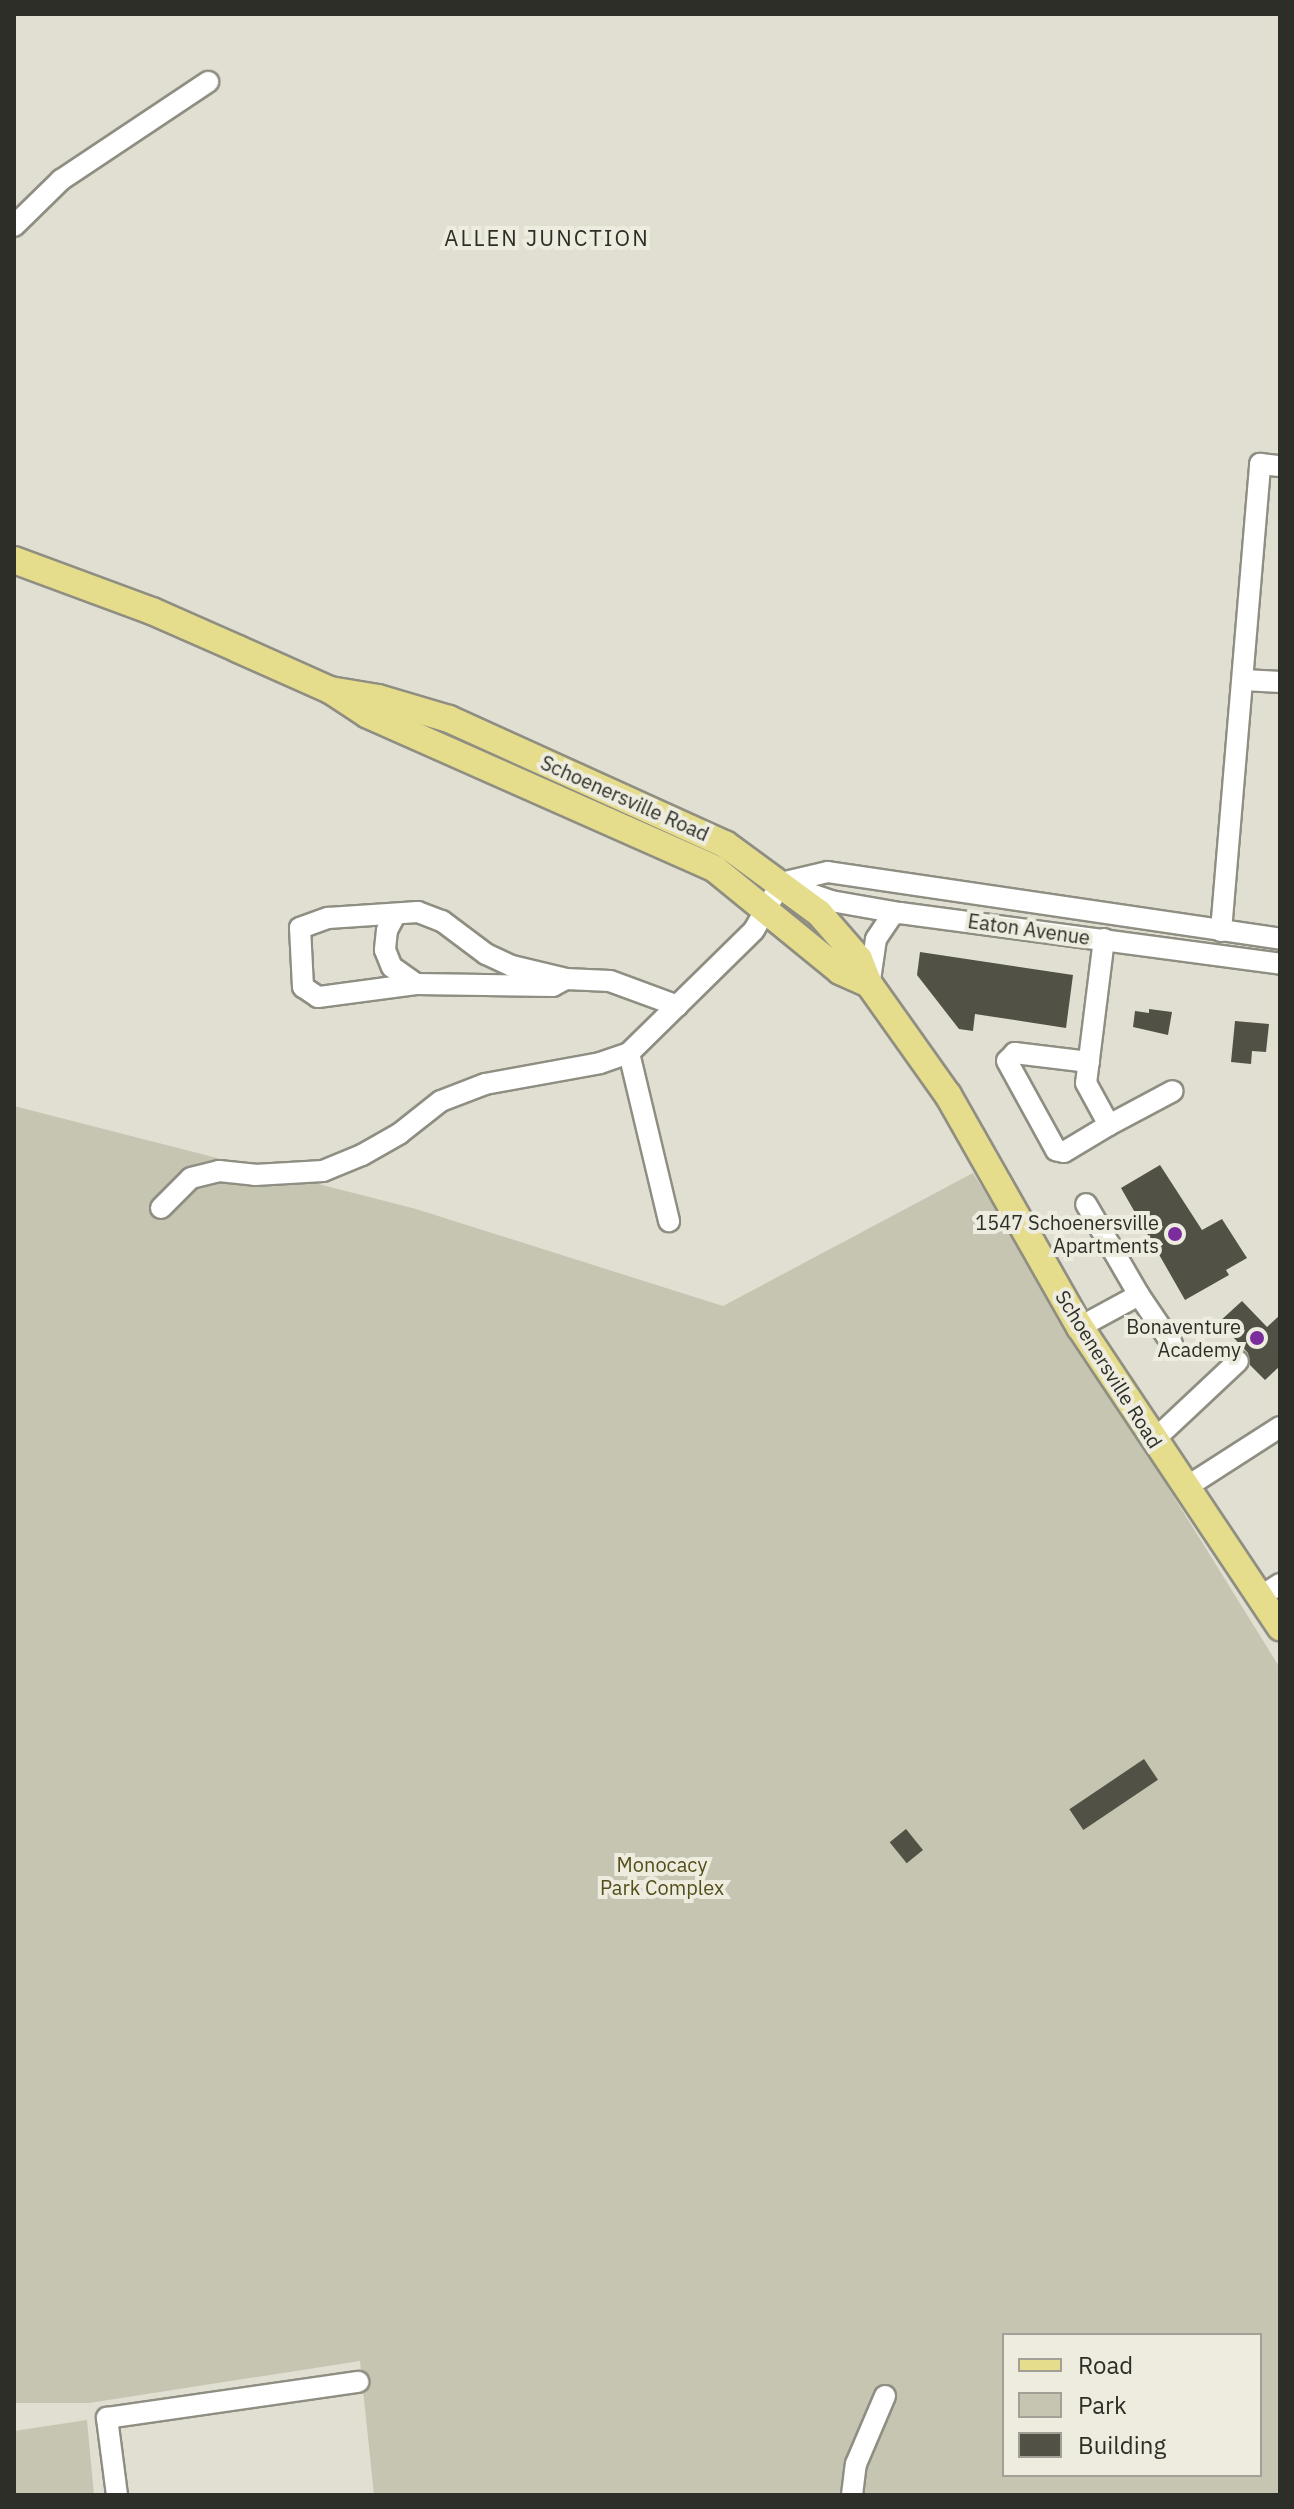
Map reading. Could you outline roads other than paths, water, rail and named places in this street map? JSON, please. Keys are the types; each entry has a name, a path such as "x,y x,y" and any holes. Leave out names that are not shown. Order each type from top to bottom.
{"main road":[{"name":"Schoenersville Road","path":"14,560 152,611 330,690 368,715 715,869 840,971 869,984"},
{"name":"Schoenersville Road","path":"330,690 378,698 449,719 725,844 819,913 859,959 869,984 960,1115 1080,1327 1185,1488 1270,1591 1280,1627"}],"street":[{"path":"14,226 61,180 208,82"},
{"path":"1221,931 1260,464 1280,466"},
{"path":"1244,680 1280,682"},
{"name":"Eaton Avenue","path":"715,869 781,883 831,901 900,913 1280,964"},
{"name":"Eaton Avenue","path":"781,883 828,872 1280,939"},
{"path":"161,1208 191,1178 219,1171 255,1175 323,1171 399,1134 441,1101 485,1084 600,1063 629,1053 754,930 781,883"},
{"path":"566,979 553,986 416,984 318,997 303,987 300,928 328,918 394,917 418,912 442,921 486,954 512,966 566,979 610,981 678,1006"},
{"path":"869,984 876,939 893,914 900,913"},
{"path":"394,917 387,930 385,950 392,967 416,984"},
{"path":"1104,939 1086,1083 1109,1125"},
{"path":"629,1053 669,1221"},
{"path":"1089,1062 1015,1053 1007,1061 1056,1150 1064,1152 1173,1091"},
{"path":"1086,1204 1139,1295 1172,1344"},
{"path":"1080,1327 1139,1295"},
{"path":"1154,1440 1238,1361"},
{"path":"1185,1488 1280,1427"},
{"path":"117,2495 107,2418 358,2382"},
{"path":"852,2495 856,2464 885,2396"}],"place":[{"name":"1547 Schoenersville Apartments","path":"1175,1234"},
{"name":"Bonaventure Academy","path":"1257,1338"}],"district":[{"name":"ALLEN JUNCTION","path":"547,238"}],"park label":[{"name":"Monocacy Park Complex","path":"662,1876"}]}
